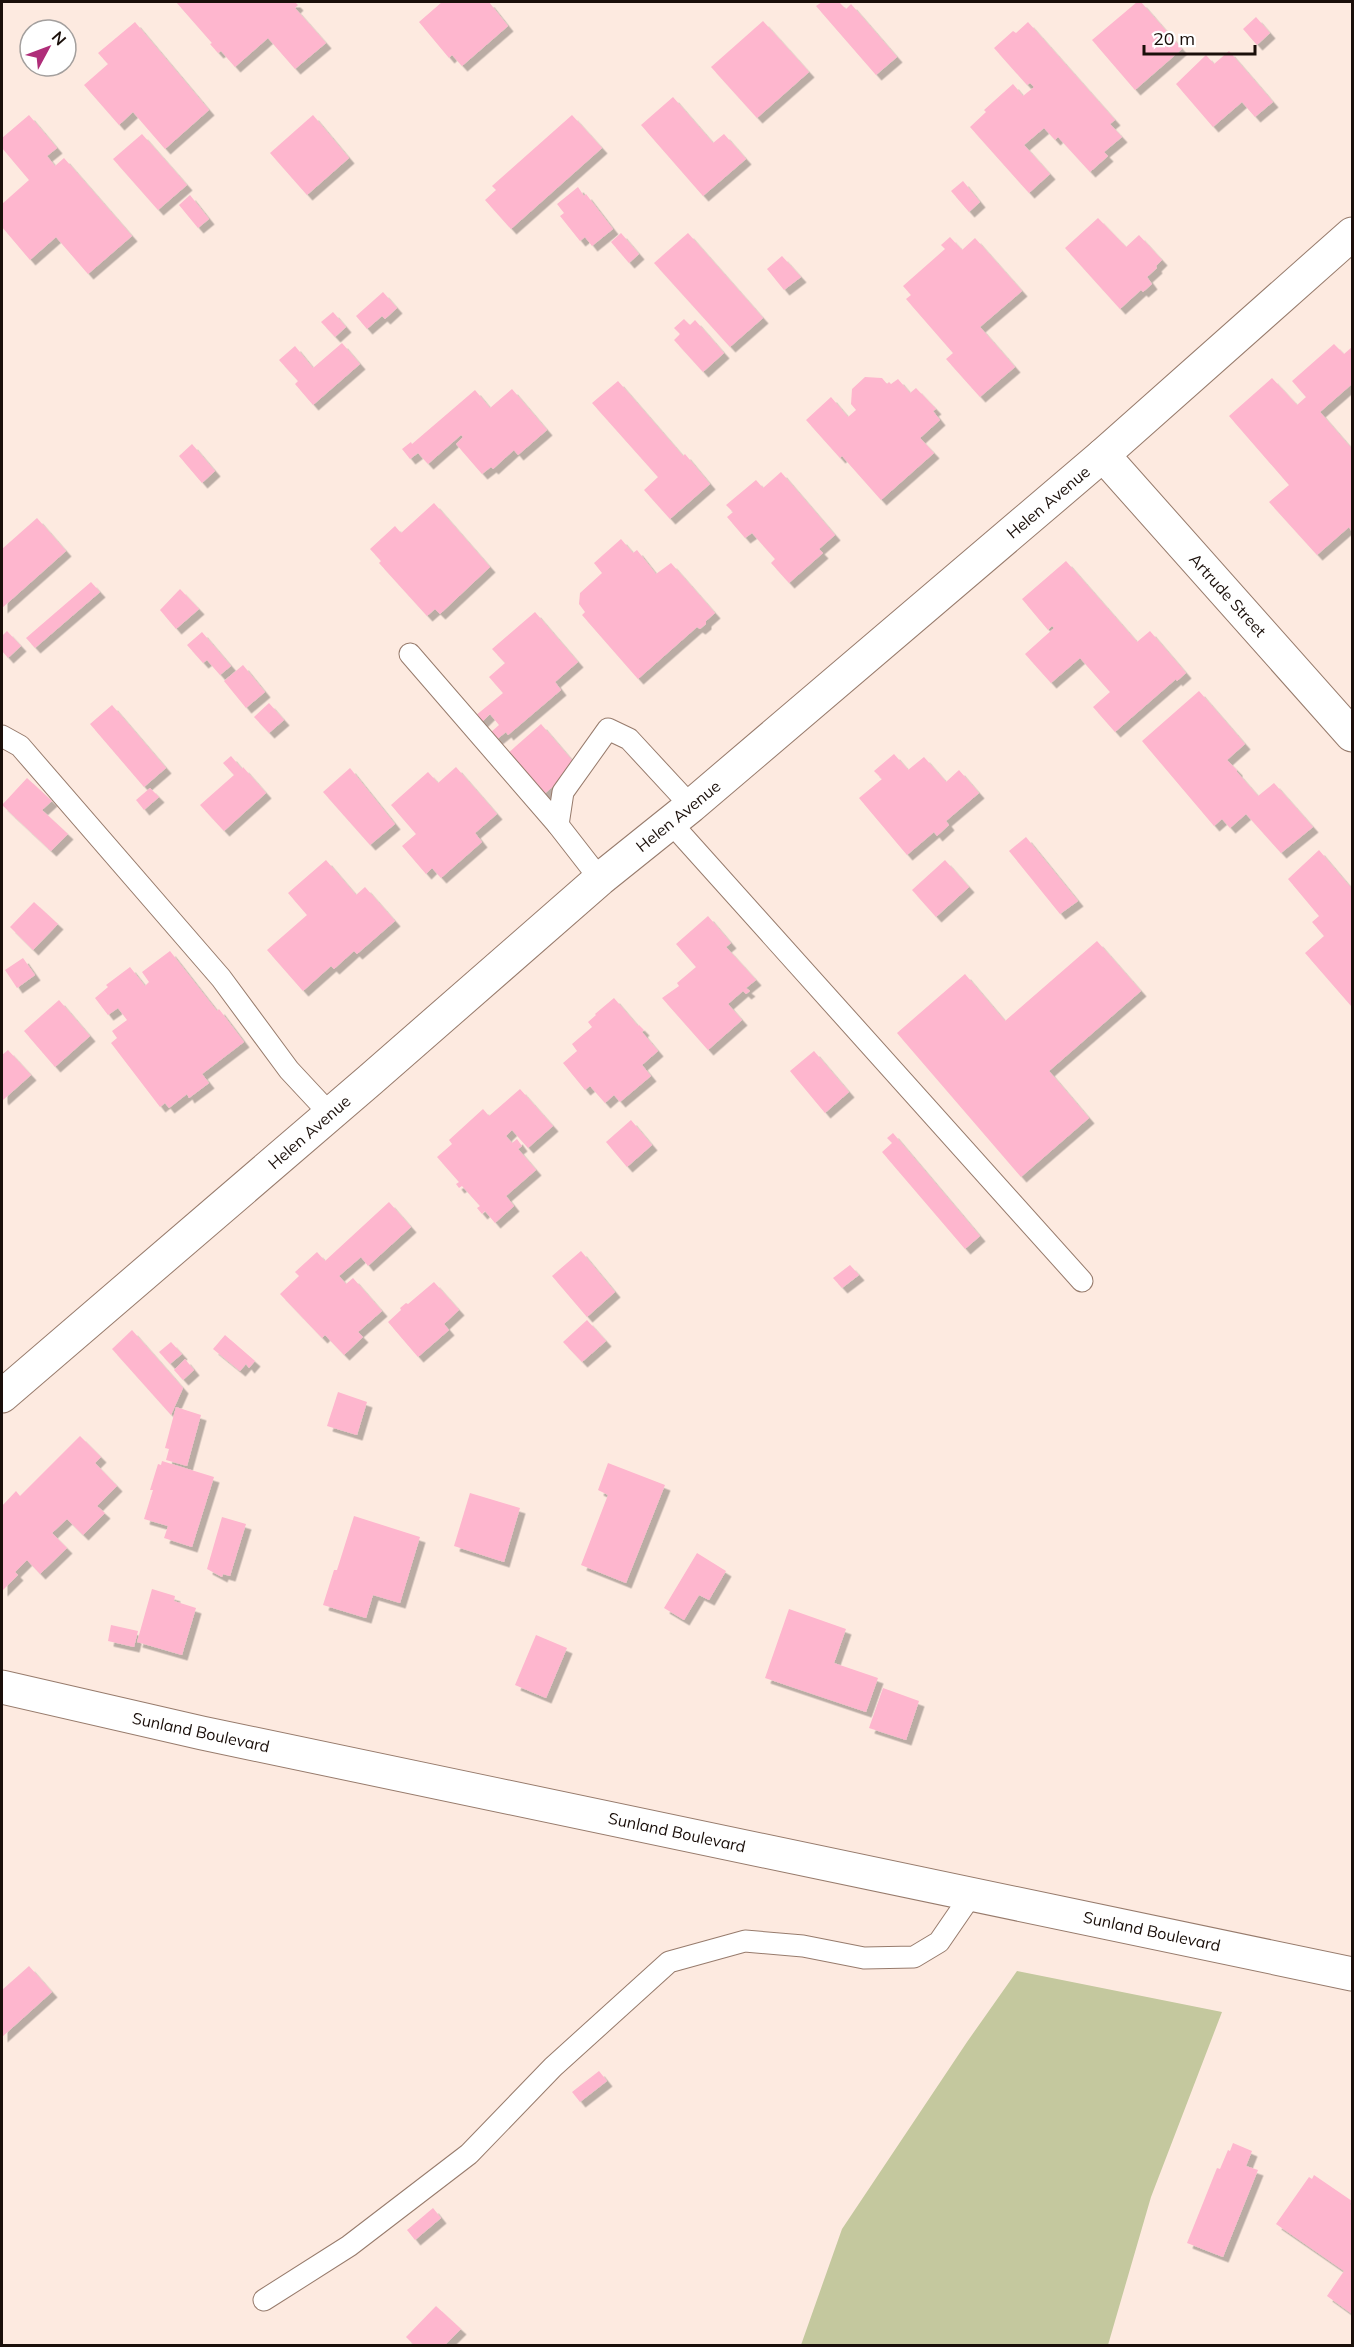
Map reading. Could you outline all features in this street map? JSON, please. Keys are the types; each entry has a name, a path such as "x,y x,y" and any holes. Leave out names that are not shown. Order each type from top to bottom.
{"street":[{"name":"Helen Avenue","path":"2,1396 600,879 681,815 1103,455 1353,234"},
{"name":"Artrude Street","path":"1103,455 1353,735"},
{"name":"Sunland Boulevard","path":"2,1687 202,1733 1353,1974"}],"lane":[{"path":"410,654 558,825 600,879"},
{"path":"558,825 563,792 608,729 629,739 681,815 1082,1281"},
{"path":"2,735 20,746 221,978 289,1070 330,1114"},
{"path":"264,2300 349,2247 469,2154 553,2067 669,1962 745,1941 803,1946 864,1958 914,1957 939,1942 972,1894"}],"green space":[{"path":"1017,1971 1222,2012 1151,2197 1108,2345 801,2345 842,2229"}],"building":[{"path":"176,2 295,2 298,5 295,8 326,43 295,69 268,38 235,67 221,51 218,53"},
{"path":"442,2 489,2 508,26 462,66 452,55 449,58 419,22"},
{"path":"822,2 839,2 846,9 851,4 897,57 876,75 816,6"},
{"path":"1137,2 1141,2 1182,49 1135,90 1092,40"},
{"path":"1256,17 1270,33 1257,45 1243,29"},
{"path":"763,21 809,72 757,118 711,67"},
{"path":"135,22 209,110 165,149 133,112 119,125 84,85 108,64 98,53"},
{"path":"1028,22 1115,120 1110,124 1122,137 1104,152 1108,156 1090,172 1058,137 1055,140 1044,128 1024,145 1050,174 1029,193 970,127 986,112 984,110 1013,84 1023,96 1034,87 1030,83 1027,85 994,48 1013,31 1016,33"},
{"path":"1229,51 1273,102 1255,117 1242,102 1213,127 1176,84 1206,55 1214,64"},
{"path":"673,97 713,143 724,134 746,159 703,196 641,125"},
{"path":"29,115 57,148 47,156 55,166 64,158 132,236 88,274 56,237 30,260 2,227 2,204 29,180 2,148 2,138"},
{"path":"313,115 349,158 307,195 270,153"},
{"path":"572,115 602,148 511,229 485,200 496,190 492,186"},
{"path":"142,134 187,185 158,210 113,159"},
{"path":"963,181 980,202 969,212 951,191"},
{"path":"578,187 613,229 592,246 585,237 580,241 560,216 564,213 557,204"},
{"path":"190,195 209,219 198,228 179,205"},
{"path":"1098,218 1126,247 1139,235 1162,260 1147,277 1152,284 1143,292 1141,290 1120,309 1065,248"},
{"path":"621,233 639,254 629,263 611,242"},
{"path":"688,233 763,318 730,347 654,263"},
{"path":"950,237 962,250 975,238 1022,291 980,327 1015,367 980,397 946,359 953,353 906,299 911,295 903,286 945,249 941,245"},
{"path":"782,256 801,277 784,290 767,269"},
{"path":"383,292 397,308 385,319 382,316 367,329 356,316"},
{"path":"333,312 346,327 335,337 321,322"},
{"path":"684,319 690,325 695,320 724,353 703,372 674,340 680,334 674,328"},
{"path":"342,343 360,364 313,405 295,384 298,381 279,360 295,346 313,368"},
{"path":"1334,344 1344,354 1352,347 1352,384 1320,412 1352,449 1352,532 1349,527 1317,555 1269,502 1289,485 1229,416 1272,378 1297,405 1306,397 1292,381"},
{"path":"865,377 882,378 887,384 898,379 910,393 916,388 936,409 933,411 940,420 920,438 934,453 881,500 806,420 831,397 848,417 856,410 851,404 852,389"},
{"path":"618,381 710,484 670,519 644,490 658,477 592,403"},
{"path":"512,389 547,430 518,455 514,450 493,469 491,467 482,474 456,444 463,437 461,435 428,464 418,453 410,459 402,449 411,442 412,444 475,390 490,408"},
{"path":"192,444 215,471 202,483 179,456"},
{"path":"781,472 835,535 819,549 823,553 789,583 771,563 775,559 752,533 745,538 727,517 733,512 726,505 756,480 763,488"},
{"path":"434,503 490,567 440,614 435,609 427,616 379,563 381,561 370,549 395,526 401,533"},
{"path":"37,518 66,551 2,608 2,549"},
{"path":"621,539 633,553 637,550 656,574 671,563 715,613 706,621 706,624 700,629 697,627 638,679 582,615 585,612 579,604 580,593 602,573 594,563"},
{"path":"1066,561 1137,642 1150,631 1186,673 1115,732 1093,707 1110,692 1080,658 1051,683 1025,654 1054,628 1052,626 1048,630 1022,599"},
{"path":"91,582 100,592 35,648 26,638"},
{"path":"180,589 199,609 176,629 160,610"},
{"path":"535,612 578,662 555,682 561,690 508,735 506,732 496,740 490,733 499,725 490,714 481,723 475,716 503,693 489,677 505,663 492,649"},
{"path":"7,631 21,646 8,658 2,651 2,636"},
{"path":"202,632 231,666 220,675 207,660 203,663 187,645"},
{"path":"243,665 265,692 246,708 224,681"},
{"path":"1199,691 1245,744 1227,760 1237,772 1258,796 1274,783 1313,827 1281,853 1246,814 1230,828 1222,819 1214,826 1142,741"},
{"path":"269,703 284,720 269,733 254,717"},
{"path":"112,705 166,768 144,787 90,724"},
{"path":"541,724 577,766 543,795 507,754"},
{"path":"894,754 908,770 924,757 946,782 959,770 979,793 946,821 949,825 937,836 934,832 907,855 859,798 882,779 874,771"},
{"path":"231,756 266,793 224,831 200,805 234,775 223,763"},
{"path":"456,767 497,814 475,833 482,842 441,878 432,868 426,874 402,846 416,834 391,805 428,772 438,783"},
{"path":"350,768 395,824 370,845 323,792"},
{"path":"27,778 52,801 42,810 68,834 51,851 2,805"},
{"path":"150,788 159,797 144,810 136,800"},
{"path":"1026,837 1078,901 1060,914 1009,851"},
{"path":"1319,850 1352,889 1352,1007 1305,953 1324,936 1312,922 1319,916 1288,879"},
{"path":"326,860 356,895 365,887 395,921 357,954 354,951 334,969 331,966 303,991 267,950 307,915 288,893"},
{"path":"945,860 969,887 936,917 912,890"},
{"path":"34,902 58,924 33,950 10,927"},
{"path":"708,916 731,943 726,947 756,980 746,988 750,991 746,994 743,991 728,1004 742,1020 708,1050 662,998 679,986 677,983 696,967 676,944"},
{"path":"1097,941 1141,991 1049,1071 1089,1118 1021,1177 897,1033 965,974 1005,1021"},
{"path":"170,951 244,1042 202,1074 209,1083 189,1098 187,1094 169,1108 165,1103 160,1107 111,1043 117,1038 112,1031 127,1020 118,1008 108,1015 95,998 108,987 106,985 130,967 145,986 149,982 142,972"},
{"path":"23,958 35,975 17,988 5,970"},
{"path":"614,998 644,1030 642,1032 658,1051 642,1065 651,1076 620,1102 614,1095 605,1103 590,1086 585,1090 563,1063 577,1051 572,1044 592,1027 588,1022"},
{"path":"59,1000 90,1036 55,1067 24,1031"},
{"path":"8,1050 31,1075 3,1100 2,1055"},
{"path":"814,1051 849,1092 825,1113 790,1071"},
{"path":"520,1089 553,1126 528,1148 512,1130 506,1136 512,1143 517,1139 522,1146 518,1149 536,1170 506,1196 514,1206 495,1223 485,1211 482,1214 477,1208 480,1206 462,1186 459,1188 456,1184 459,1182 437,1157 452,1144 449,1140 483,1109 489,1116"},
{"path":"631,1120 652,1145 627,1167 606,1142"},
{"path":"893,1133 980,1236 965,1249 882,1152 892,1143 887,1138"},
{"path":"389,1202 411,1227 368,1266 361,1257 339,1276 346,1284 353,1278 382,1311 358,1332 363,1337 344,1355 325,1335 322,1338 280,1294 299,1276 295,1272 317,1252 325,1261"},
{"path":"581,1251 615,1292 587,1317 552,1276"},
{"path":"850,1265 859,1275 842,1288 833,1278"},
{"path":"434,1282 459,1310 444,1324 449,1330 418,1357 388,1322 401,1310 400,1308"},
{"path":"587,1320 606,1341 582,1362 563,1342"},
{"path":"132,1330 183,1388 171,1415 112,1349"},
{"path":"225,1335 255,1361 249,1368 246,1364 240,1371 213,1349"},
{"path":"171,1342 182,1354 170,1364 159,1352"},
{"path":"185,1359 194,1370 183,1380 174,1370"},
{"path":"338,1392 367,1402 357,1435 327,1426"},
{"path":"176,1407 201,1415 187,1466 166,1460 169,1449 165,1448"},
{"path":"80,1436 101,1457 95,1463 117,1486 97,1506 105,1513 83,1535 67,1519 52,1533 67,1548 40,1574 27,1560 15,1572 18,1575 2,1591 2,1506 16,1491 20,1496"},
{"path":"162,1461 214,1477 192,1547 164,1538 168,1526 144,1519 158,1464 161,1465"},
{"path":"608,1463 665,1485 626,1583 581,1565 608,1495 598,1490"},
{"path":"470,1493 520,1508 504,1562 454,1546"},
{"path":"354,1516 420,1537 400,1603 373,1595 366,1618 323,1605"},
{"path":"222,1517 246,1524 230,1576 223,1574 222,1577 207,1569"},
{"path":"697,1553 726,1571 709,1600 699,1595 684,1620 664,1608"},
{"path":"152,1589 175,1596 174,1601 196,1608 182,1655 137,1642"},
{"path":"789,1609 846,1629 834,1663 878,1678 866,1712 765,1678"},
{"path":"111,1625 138,1631 134,1647 108,1641"},
{"path":"536,1635 567,1648 546,1698 515,1685"},
{"path":"883,1688 919,1701 906,1740 869,1728"},
{"path":"29,1966 52,1992 2,2037 2,1990"},
{"path":"599,2071 607,2081 580,2102 572,2092"},
{"path":"1233,2143 1252,2151 1246,2166 1258,2170 1223,2257 1187,2243 1217,2168 1220,2169"},
{"path":"1314,2175 1352,2201 1350,2204 1352,2206 1352,2314 1327,2296 1344,2271 1276,2224 1309,2177 1312,2179"},
{"path":"433,2208 441,2218 415,2240 407,2230"},
{"path":"436,2306 461,2329 444,2346 415,2346 406,2337"}]}
